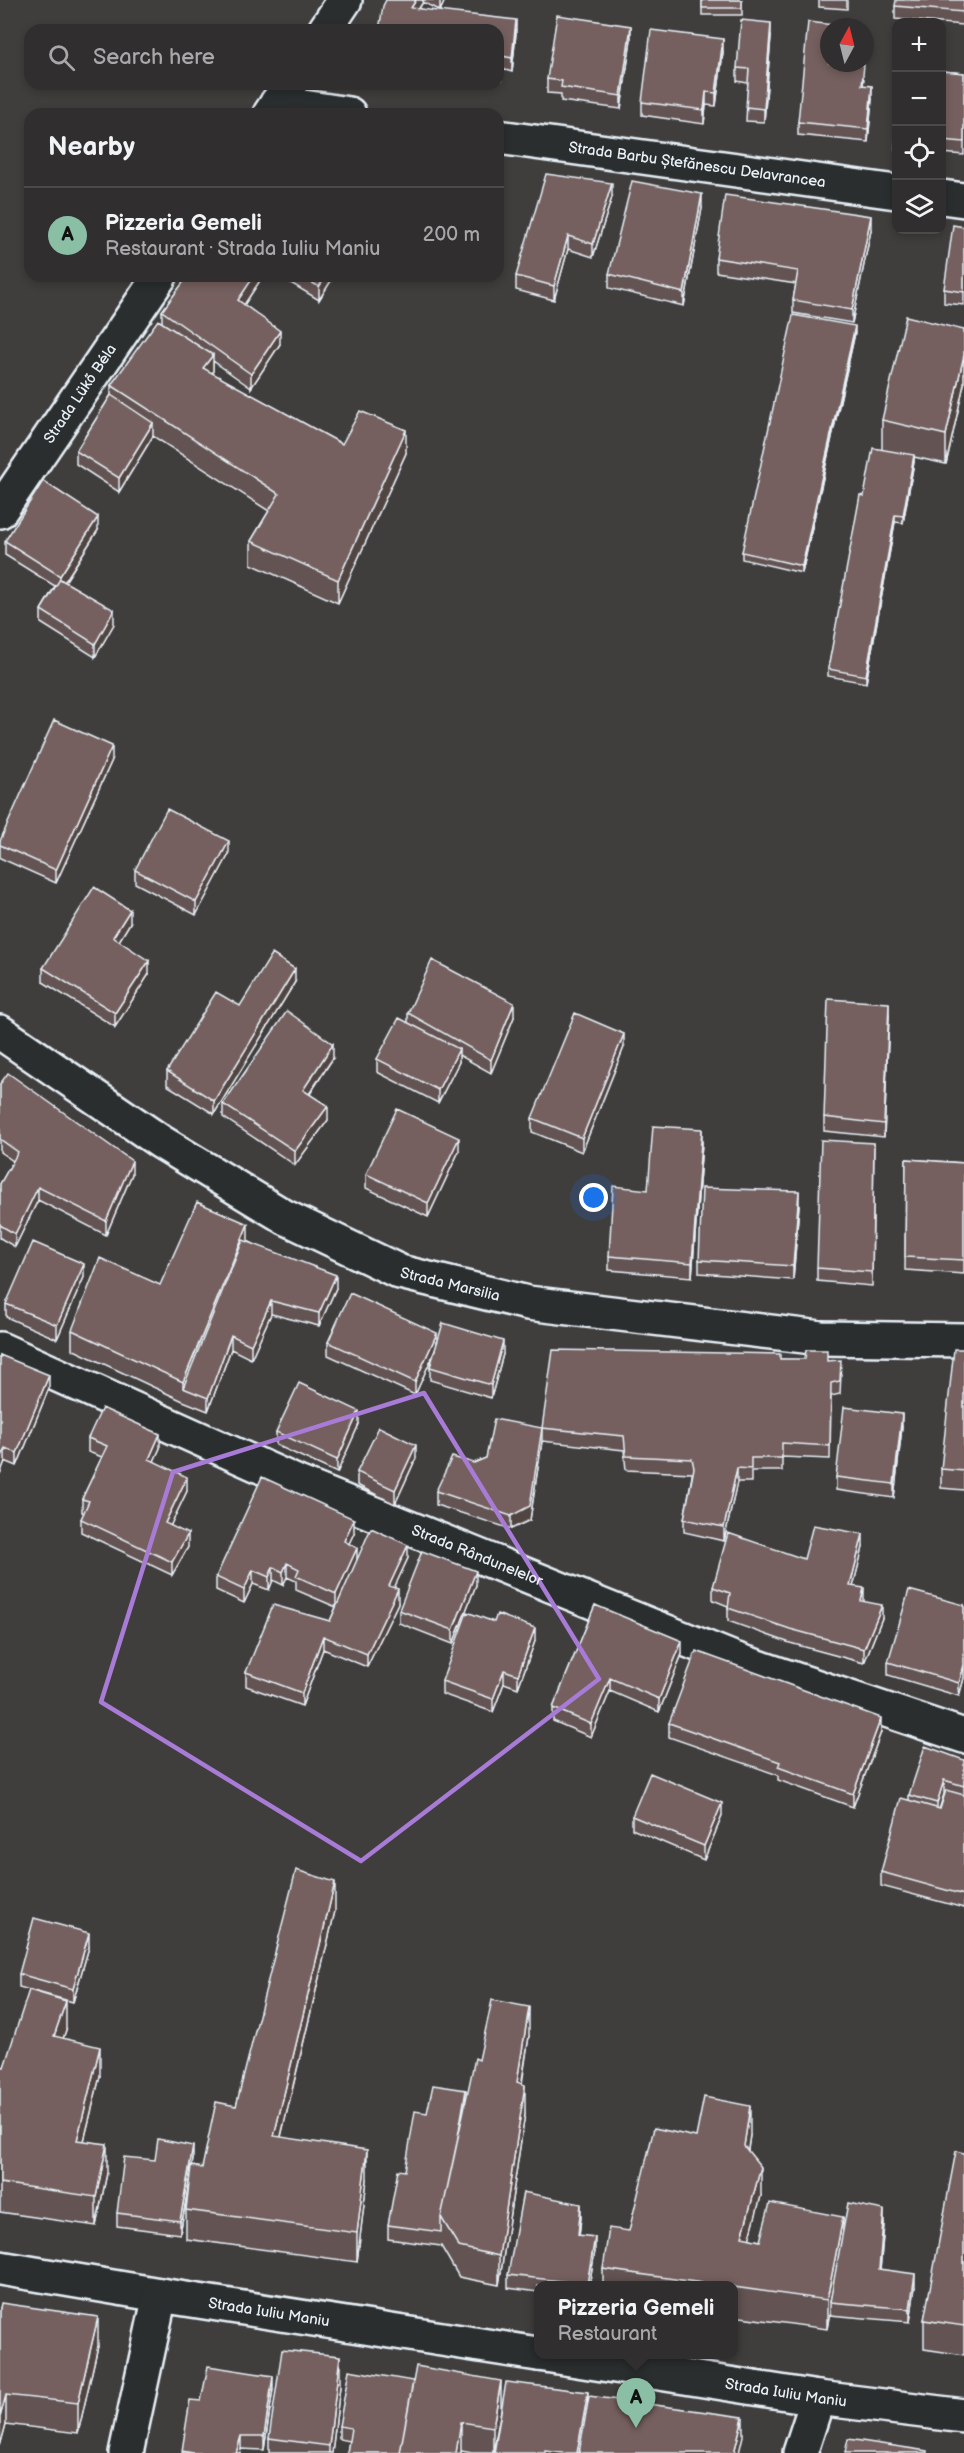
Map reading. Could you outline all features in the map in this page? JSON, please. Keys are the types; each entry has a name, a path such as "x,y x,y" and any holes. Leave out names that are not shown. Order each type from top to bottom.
{"street":[{"path":"329,24 345,0"},
{"path":"279,100 319,108"},
{"name":"Strada Barbu Ștefănescu Delavrancea","path":"504,138 892,191"},
{"path":"946,198 964,200"},
{"name":"Strada Lükő Béla","path":"0,511 156,282"},
{"name":"Strada Marsilia","path":"0,1032 161,1142 285,1217 400,1272 539,1305 820,1338 964,1340"},
{"name":"Strada Rândunelelor","path":"0,1349 298,1483 734,1659 964,1737"},
{"name":"Strada Iuliu Maniu","path":"0,2268 534,2353"},
{"path":"126,2453 159,2295"},
{"name":"Strada Iuliu Maniu","path":"571,2359 818,2398 964,2416"},
{"path":"800,2453 818,2398"}],"highlighted area":[{"path":"424,1393 599,1679 361,1861 101,1702 173,1472"}],"building":[{"path":"386,0 416,0 411,8 516,20 512,58 504,56 504,24 380,24"},
{"path":"702,0 742,0 742,8 702,8"},
{"path":"896,0 964,0 963,12 895,6"},
{"path":"557,15 631,26 621,96 561,87 562,81 547,79"},
{"path":"741,20 771,23 764,109 746,107 749,69 737,68"},
{"path":"808,22 820,23 820,72 863,72 862,85 872,86 868,129 798,122"},
{"path":"651,30 723,39 716,93 706,92 704,110 642,102"},
{"path":"946,71 964,73 964,142 946,140"},
{"path":"546,174 612,183 593,244 568,236 554,286 516,276"},
{"path":"632,181 702,194 684,293 609,274"},
{"path":"725,195 871,216 852,310 793,300 798,271 716,258"},
{"path":"953,225 964,227 964,292 944,289"},
{"path":"184,282 250,282 238,300 280,331 251,374 162,311"},
{"path":"311,282 322,282 319,287"},
{"path":"793,315 855,326 802,566 742,552"},
{"path":"906,316 964,330 964,355 946,435 882,420"},
{"path":"158,320 213,355 203,368 342,444 360,411 406,430 338,580 251,541 279,494 111,385"},
{"path":"111,395 153,423 119,478 76,451"},
{"path":"873,448 914,455 903,516 895,515 866,676 828,669 860,495 864,496"},
{"path":"43,481 98,517 60,576 5,541"},
{"path":"60,579 114,610 95,644 41,610"},
{"path":"54,720 112,746 56,870 0,845"},
{"path":"167,809 229,841 196,902 135,870"},
{"path":"94,887 130,910 113,937 149,961 115,1013 43,968"},
{"path":"272,954 295,969 214,1101 167,1071 216,992 240,1006"},
{"path":"432,960 514,1003 491,1060 408,1013"},
{"path":"828,999 889,1003 884,1124 824,1117"},
{"path":"287,1011 333,1044 303,1090 328,1106 295,1151 223,1104"},
{"path":"575,1013 624,1034 582,1138 532,1118"},
{"path":"399,1018 459,1049 438,1090 377,1059"},
{"path":"8,1073 132,1161 106,1221 38,1187 15,1234 0,1225 0,1184 18,1152 0,1139 0,1084"},
{"path":"397,1109 459,1138 428,1203 366,1174"},
{"path":"653,1126 702,1129 692,1263 609,1256 613,1186 648,1190"},
{"path":"821,1140 874,1143 872,1272 817,1268"},
{"path":"906,1159 964,1163 964,1260 905,1257"},
{"path":"702,1188 799,1191 793,1266 699,1260"},
{"path":"197,1202 248,1224 183,1382 72,1330 100,1258 160,1285"},
{"path":"243,1240 336,1275 319,1313 271,1301 251,1345 231,1335 208,1398 183,1388"},
{"path":"33,1242 84,1264 57,1325 6,1304"},
{"path":"350,1293 437,1333 415,1382 328,1342"},
{"path":"443,1323 503,1341 491,1385 430,1367"},
{"path":"954,1349 964,1349 964,1471 941,1469"},
{"path":"553,1350 780,1354 780,1359 805,1359 806,1350 827,1350 827,1361 841,1360 840,1381 831,1383 830,1446 782,1443 782,1458 751,1458 751,1469 737,1468 724,1527 684,1519 694,1468 692,1459 626,1456 624,1436 542,1428"},
{"path":"0,1355 49,1375 17,1453 5,1448 0,1461"},
{"path":"299,1383 359,1411 337,1460 276,1432"},
{"path":"844,1407 902,1414 894,1484 836,1477"},
{"path":"102,1408 160,1434 149,1459 187,1477 165,1523 188,1534 172,1562 81,1519 89,1501 82,1499 107,1446 88,1438"},
{"path":"494,1419 542,1428 530,1506 511,1516 436,1491 452,1457 474,1463 486,1458"},
{"path":"379,1427 416,1445 395,1490 357,1472"},
{"path":"262,1477 354,1519 344,1541 357,1548 336,1594 296,1576 299,1569 287,1563 283,1572 273,1567 269,1577 253,1570 244,1590 216,1577"},
{"path":"813,1525 863,1534 850,1586 864,1588 861,1601 882,1605 864,1649 790,1629 728,1608 730,1593 713,1587 728,1533 804,1559"},
{"path":"371,1528 408,1545 389,1586 398,1589 367,1654 323,1636 302,1693 246,1672 273,1605 330,1621"},
{"path":"422,1551 476,1571 453,1630 399,1610"},
{"path":"909,1590 964,1605 964,1665 959,1683 888,1662"},
{"path":"595,1605 682,1641 659,1699 610,1678 591,1724 553,1708"},
{"path":"467,1612 494,1622 497,1614 535,1628 518,1675 504,1670 493,1699 442,1681"},
{"path":"696,1651 881,1718 853,1794 778,1767 780,1762 669,1723"},
{"path":"925,1746 964,1760 964,1786 944,1780 937,1803 909,1795"},
{"path":"650,1773 722,1803 704,1846 632,1816"},
{"path":"946,1790 964,1795 964,1895 881,1872 901,1798 940,1809"},
{"path":"296,1870 335,1882 274,2136 367,2150 357,2233 186,2210 191,2166 202,2168 216,2102 236,2106"},
{"path":"34,1918 89,1933 73,1989 19,1974"},
{"path":"29,1990 66,2001 54,2036 100,2047 77,2140 107,2144 96,2197 0,2183 0,2066 4,2067"},
{"path":"492,2000 529,2007 517,2082 525,2085 499,2256 459,2247 441,2217 475,2058 479,2060"},
{"path":"433,2085 466,2090 441,2217 441,2232 388,2225 398,2170 405,2171 415,2111 427,2113"},
{"path":"704,2097 750,2106 744,2146 761,2167 742,2237 760,2241 770,2203 843,2217 827,2300 738,2288 738,2281 689,2281 603,2269 609,2228 629,2231 654,2128 696,2137"},
{"path":"158,2139 193,2146 180,2221 117,2213 124,2157 155,2160"},
{"path":"956,2151 964,2153 964,2326 924,2320"},
{"path":"523,2192 581,2204 578,2235 595,2237 588,2281 561,2281 508,2275"},
{"path":"848,2203 884,2210 879,2269 915,2274 910,2309 830,2302"},
{"path":"1,2303 98,2317 78,2403 6,2395 0,2417"},
{"path":"282,2350 340,2356 329,2446 269,2438"},
{"path":"208,2366 273,2376 264,2436 241,2436 236,2453 182,2451 190,2400 201,2401"},
{"path":"416,2366 501,2381 493,2427 461,2422 456,2453 400,2453"},
{"path":"349,2370 413,2381 400,2453 347,2453 351,2428 339,2426"},
{"path":"506,2382 588,2392 577,2453 545,2451 545,2453 494,2453"},
{"path":"589,2396 743,2417 734,2453 579,2453"},
{"path":"848,2439 927,2451 927,2453 845,2453"}],"place":[{"name":"Pizzeria Gemeli","path":"636,2428"}]}
